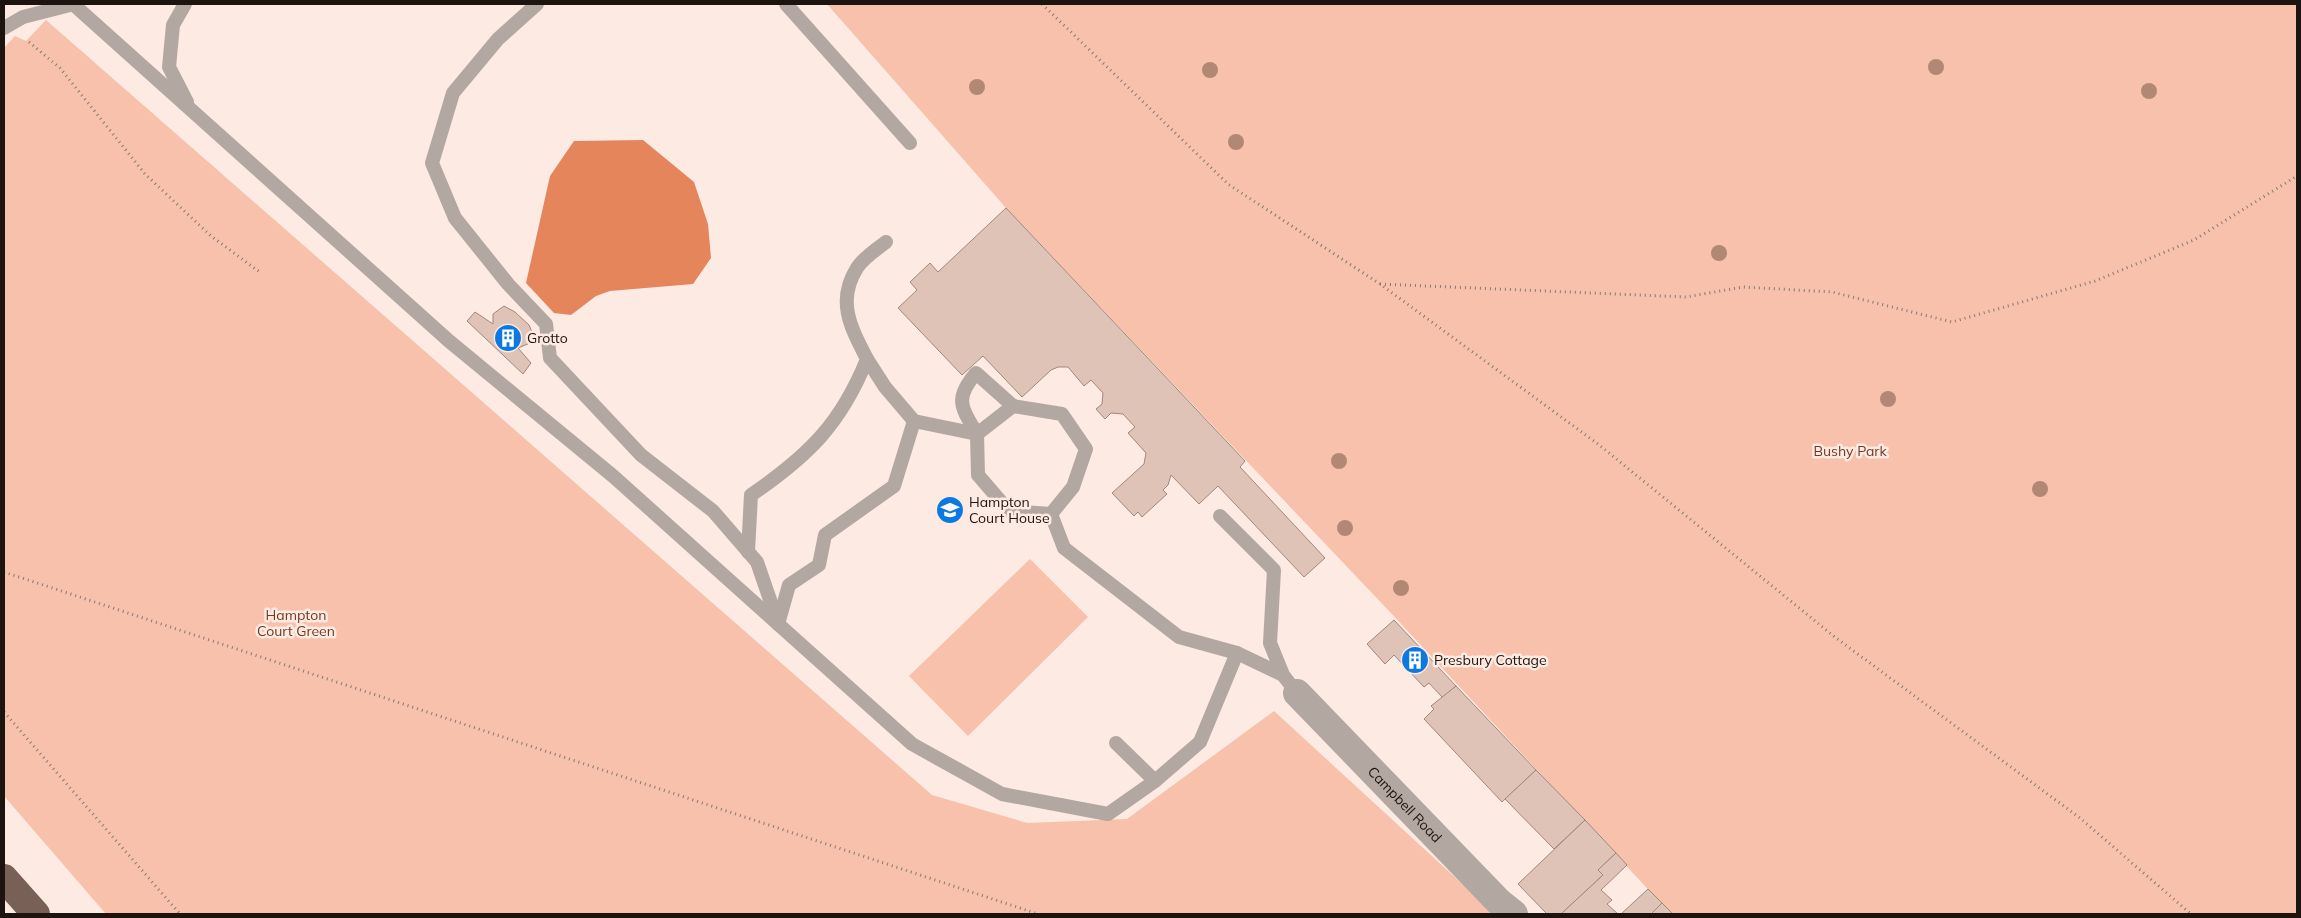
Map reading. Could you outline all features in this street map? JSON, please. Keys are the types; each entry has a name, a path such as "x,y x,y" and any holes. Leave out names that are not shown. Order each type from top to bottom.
{"highway":[{"path":"4,878 36,914"}],"street":[{"name":"Campbell Road","path":"1290,684 1499,902 1514,914"}],"lane":[{"path":"5,27 23,17 73,4 449,341 613,476 912,744 1002,794 1108,814 1155,781 1200,742 1237,652"},
{"path":"185,4 173,26 169,68 191,110"},
{"path":"537,4 498,39 453,93 432,163 455,218 508,284 546,324 550,358 641,455 713,511 758,562 778,624"},
{"path":"786,4 910,143"},
{"path":"886,242 858,267 845,298 851,329 885,387 914,421 977,434 1013,406"},
{"path":"748,552 750,495 791,467 829,429 858,380 867,359"},
{"path":"976,373 1013,406 1062,414 1086,449 1073,487 1051,514 1009,511 978,475 977,434 962,408 963,388 976,373"},
{"path":"778,624 789,585 819,565 825,534 894,486 914,421"},
{"path":"1051,514 1064,548 1178,637 1237,652 1290,684"},
{"path":"1220,516 1274,570 1270,643 1290,684"},
{"path":"1116,742 1155,781"}],"path":[{"path":"1042,4 1228,184 1380,284 1598,444 1836,638 2080,818 2191,914"},
{"path":"5,27 23,37 60,68 145,174 211,236 261,273"},
{"path":"1380,284 1686,297 1743,287 1832,292 1952,322 2094,281 2194,240 2297,176"},
{"path":"4,572 1038,914"},
{"path":"4,712 180,914"}],"green space":[{"name":"Bushy Park","path":"827,4 2297,4 2297,914 1671,914 1390,612 1006,208"},
{"name":"Hampton Court Green","path":"46,20 932,795 1027,823 1127,819 1274,711 1495,914 106,914 4,796 4,48 15,36 26,41"},
{"path":"1030,559 1088,617 968,736 909,676"}],"shaded area":[{"path":"643,140 694,182 708,224 711,258 693,284 610,291 596,296 571,315 554,313 526,283 550,176 574,141"}],"building":[{"path":"1006,208 1245,461 1240,467 1325,558 1304,577 1218,486 1199,504 1171,475 1168,485 1163,490 1167,494 1142,517 1138,512 1134,516 1112,493 1144,464 1146,453 1128,433 1135,427 1123,414 1111,413 1105,419 1096,409 1102,404 1103,393 1091,380 1084,386 1068,367 1058,367 1051,370 1022,397 983,356 962,375 898,308 917,290 910,282 930,263 938,272"},
{"name":"Grotto","path":"504,306 515,312 529,325 532,332 530,343 518,348 531,363 523,374 467,321 475,312 493,324 493,314"},
{"name":"Presbury Cottage","path":"1394,620 1456,686 1443,698 1429,683 1424,687 1394,655 1385,664 1367,644"},
{"path":"1456,686 1536,770 1502,802 1424,719 1434,709 1431,706"},
{"path":"1536,770 1585,820 1554,849 1505,799"},
{"path":"1585,820 1616,853 1598,870 1603,875 1561,914 1547,914 1518,884"},
{"path":"1616,853 1627,865 1601,890 1612,900 1607,904 1618,914 1561,914 1603,875 1598,870"},
{"path":"1648,889 1662,903 1651,914 1621,914"},
{"path":"1662,903 1673,914 1651,914"}],"place":[{"name":"Grotto","path":"508,338"},
{"name":"Hampton Court House","path":"950,510"},
{"name":"Presbury Cottage","path":"1415,660"}]}
